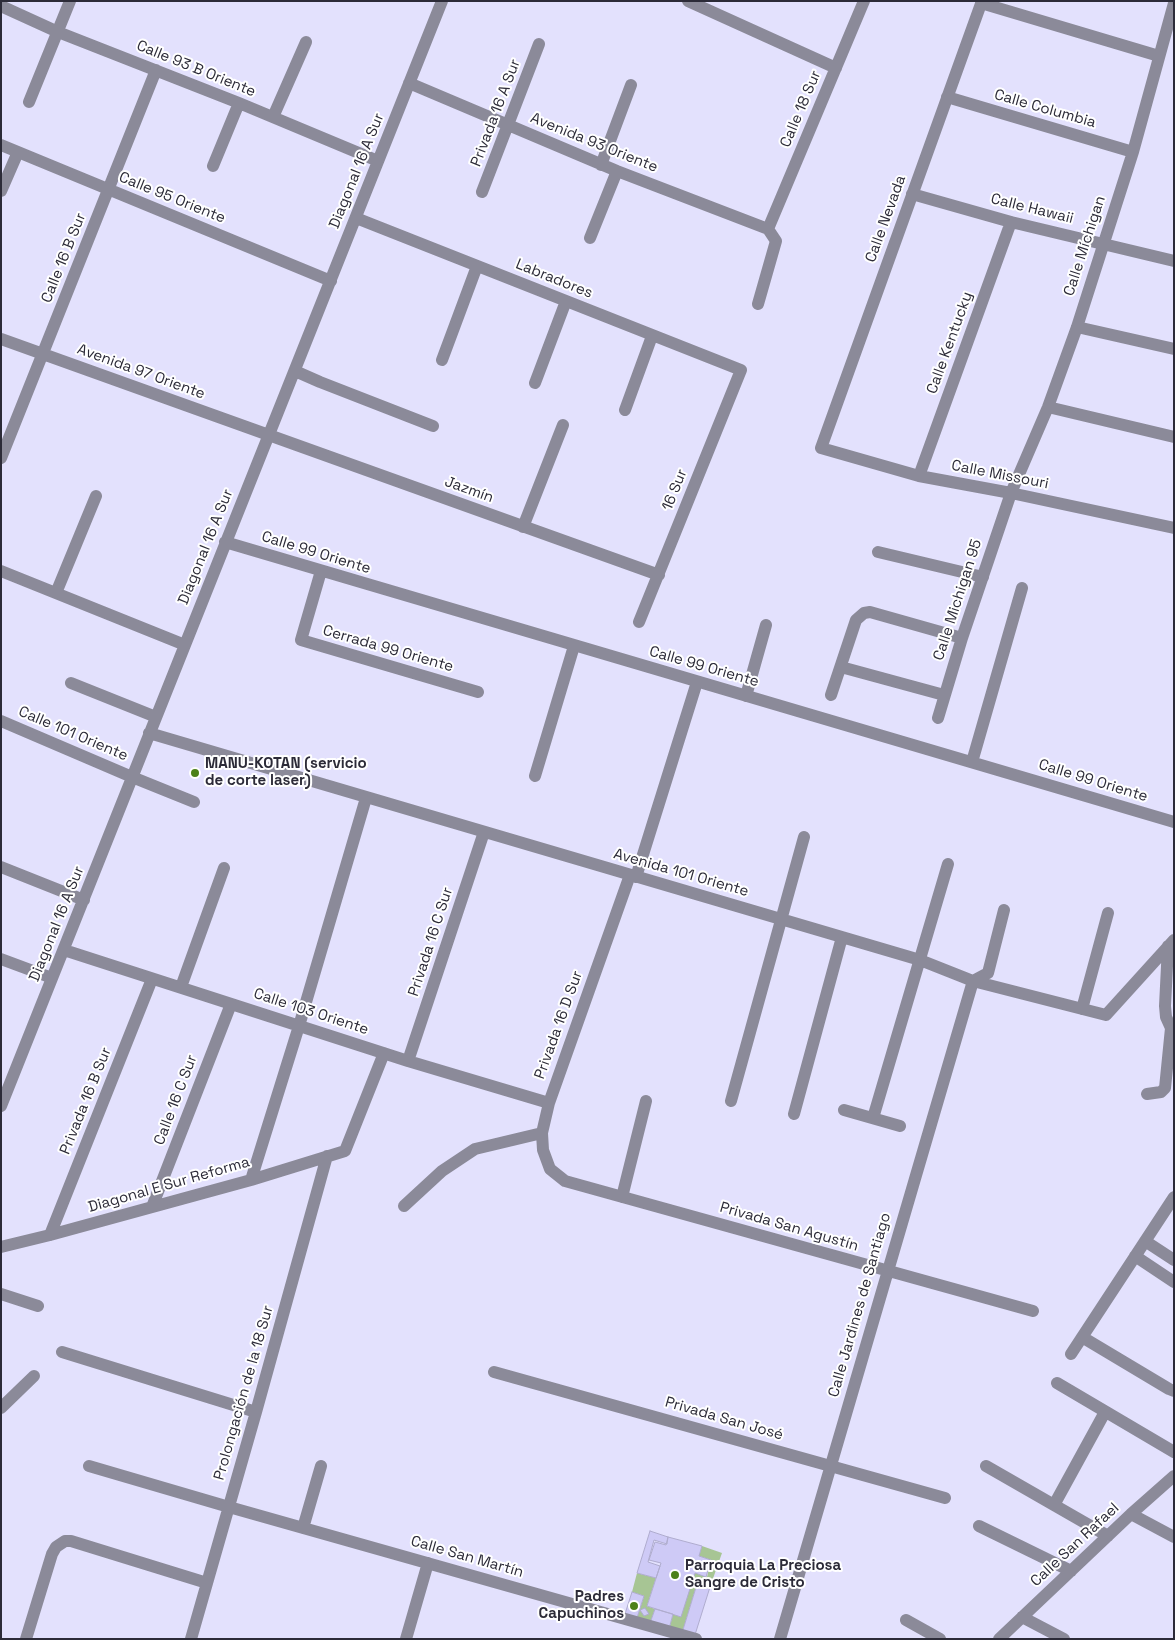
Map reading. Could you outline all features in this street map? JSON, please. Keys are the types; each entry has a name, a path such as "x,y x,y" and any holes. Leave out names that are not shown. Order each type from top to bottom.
{"street":[{"path":"29,102 70,1"},
{"name":"Diagonal 16 A Sur","path":"1,1106 442,1"},
{"path":"688,1 836,68"},
{"name":"Calle 18 Sur","path":"768,229 864,1"},
{"path":"982,2 1159,56"},
{"name":"Calle Nevada","path":"821,448 982,2"},
{"name":"Calle Míchigan","path":"1011,494 1048,408 1077,328 1133,152 1174,4"},
{"name":"Calle 93 B Oriente","path":"1,6 58,32 273,117 378,161"},
{"path":"273,117 306,42"},
{"name":"Privada 16 A Sur","path":"482,192 539,44"},
{"name":"Calle 16 B Sur","path":"1,458 156,70"},
{"name":"Avenida 93 Oriente","path":"410,84 617,171 768,229"},
{"path":"601,164 631,85"},
{"name":"Calle Columbia","path":"947,98 1133,152"},
{"path":"213,166 238,103"},
{"name":"Calle 95 Oriente","path":"1,145 331,281"},
{"path":"1,191 18,152"},
{"path":"590,238 617,171"},
{"name":"Calle Hawaii","path":"912,194 1011,222 1174,261"},
{"name":"Labradores","path":"356,218 741,370"},
{"name":"Calle Kentucky","path":"919,476 1011,222"},
{"path":"758,304 776,242 768,229"},
{"path":"442,360 477,266"},
{"path":"535,383 566,301"},
{"path":"1077,328 1174,349"},
{"path":"624,410 652,336"},
{"name":"Avenida 97 Oriente","path":"1,340 42,353 269,436"},
{"name":"16 Sur","path":"639,622 741,370"},
{"path":"295,371 433,426"},
{"path":"1048,408 1174,437"},
{"path":"523,527 563,425"},
{"name":"Jazmín","path":"269,436 659,575"},
{"name":"Calle Missouri","path":"821,448 919,476 1174,528"},
{"name":"Calle Michigan 95","path":"938,718 962,638 1011,494"},
{"path":"56,593 96,496"},
{"name":"Calle 99 Oriente","path":"225,542 1174,822"},
{"path":"878,552 983,577"},
{"path":"1,571 185,646"},
{"name":"Cerrada 99 Oriente","path":"321,571 301,640 478,692"},
{"path":"972,762 1022,588"},
{"path":"831,695 856,620 864,613 870,612 962,638"},
{"path":"746,696 766,625"},
{"path":"535,776 574,646"},
{"path":"841,667 944,695"},
{"name":"Privada 16 D Sur","path":"565,1181 550,1169 543,1150 542,1134 548,1103 633,876 697,682"},
{"path":"71,683 156,717"},
{"name":"Calle 101 Oriente","path":"1,721 194,802"},
{"name":"Avenida 101 Oriente","path":"149,733 920,960 973,981 1106,1015 1171,943"},
{"path":"251,1180 299,1026 366,798"},
{"name":"Privada 16 C Sur","path":"408,1061 484,832"},
{"path":"731,1101 804,837"},
{"path":"873,1118 948,864"},
{"path":"1,867 84,900"},
{"path":"181,987 224,868"},
{"path":"973,981 988,973 1004,910"},
{"path":"1082,1009 1108,913"},
{"path":"794,1114 842,937"},
{"path":"1147,1094 1161,1092 1165,1088 1171,1028 1166,1017 1165,1006 1171,943"},
{"name":"Calle 103 Oriente","path":"64,950 408,1061 548,1103"},
{"path":"1,959 52,978"},
{"name":"Privada 16 B Sur","path":"50,1235 152,979"},
{"name":"Calle Jardines de Santiago","path":"780,1639 973,981"},
{"name":"Calle 16 C Sur","path":"152,1207 231,1004"},
{"name":"Diagonal E Sur Reforma","path":"1,1247 251,1180 345,1151 384,1053"},
{"path":"622,1197 646,1101"},
{"path":"844,1110 900,1126"},
{"path":"404,1206 442,1171 475,1149 542,1134"},
{"name":"Prolongación de la 18 Sur","path":"191,1639 327,1156"},
{"name":"Privada San Agustín","path":"565,1181 1033,1311"},
{"path":"1071,1354 1174,1197"},
{"path":"1145,1241 1174,1260"},
{"path":"1135,1256 1174,1282"},
{"path":"1,1294 38,1306"},
{"path":"1082,1337 1169,1389 1174,1390"},
{"path":"62,1352 256,1412"},
{"name":"Privada San José","path":"494,1372 945,1498"},
{"path":"1,1408 34,1376"},
{"path":"1057,1382 1104,1412 1174,1452"},
{"path":"1054,1505 1104,1412"},
{"name":"Calle San Martín","path":"89,1466 696,1639"},
{"path":"304,1528 321,1466"},
{"path":"986,1466 1108,1536"},
{"name":"Calle San Rafael","path":"999,1639 1131,1514 1174,1476"},
{"path":"1131,1514 1174,1537"},
{"path":"978,1526 1071,1570"},
{"path":"26,1639 52,1554 56,1547 65,1541 207,1583"},
{"path":"406,1639 428,1563"},
{"path":"1022,1617 1064,1639"},
{"path":"906,1620 940,1639"}],"green space":[{"path":"702,1546 722,1553 710,1587 697,1584 682,1633 669,1629 673,1614 695,1573 707,1577 711,1560 699,1556"},
{"path":"637,1573 656,1578 647,1606 655,1609 649,1626 636,1621 644,1596 632,1592"}],"building":[{"path":"650,1531 668,1537 667,1544 654,1540 648,1562 660,1566 656,1578 637,1573"},
{"name":"Parroquia La Preciosa Sangre de Cristo","path":"668,1537 702,1546 699,1556 711,1560 706,1577 695,1573 681,1617 647,1606 661,1563 649,1560 655,1542 666,1545"},
{"path":"697,1584 710,1587 694,1638 682,1633"},
{"name":"Padres Capuchinos","path":"632,1592 644,1596 636,1621 624,1617"},
{"path":"645,1608 649,1614 644,1616 640,1610"},
{"path":"655,1609 673,1614 669,1629 649,1626"}],"place":[{"name":"MANU-KOTAN (servicio de corte laser)","path":"195,773"},
{"name":"Parroquia La Preciosa Sangre de Cristo","path":"675,1575"},
{"name":"Padres Capuchinos","path":"634,1606"}]}
